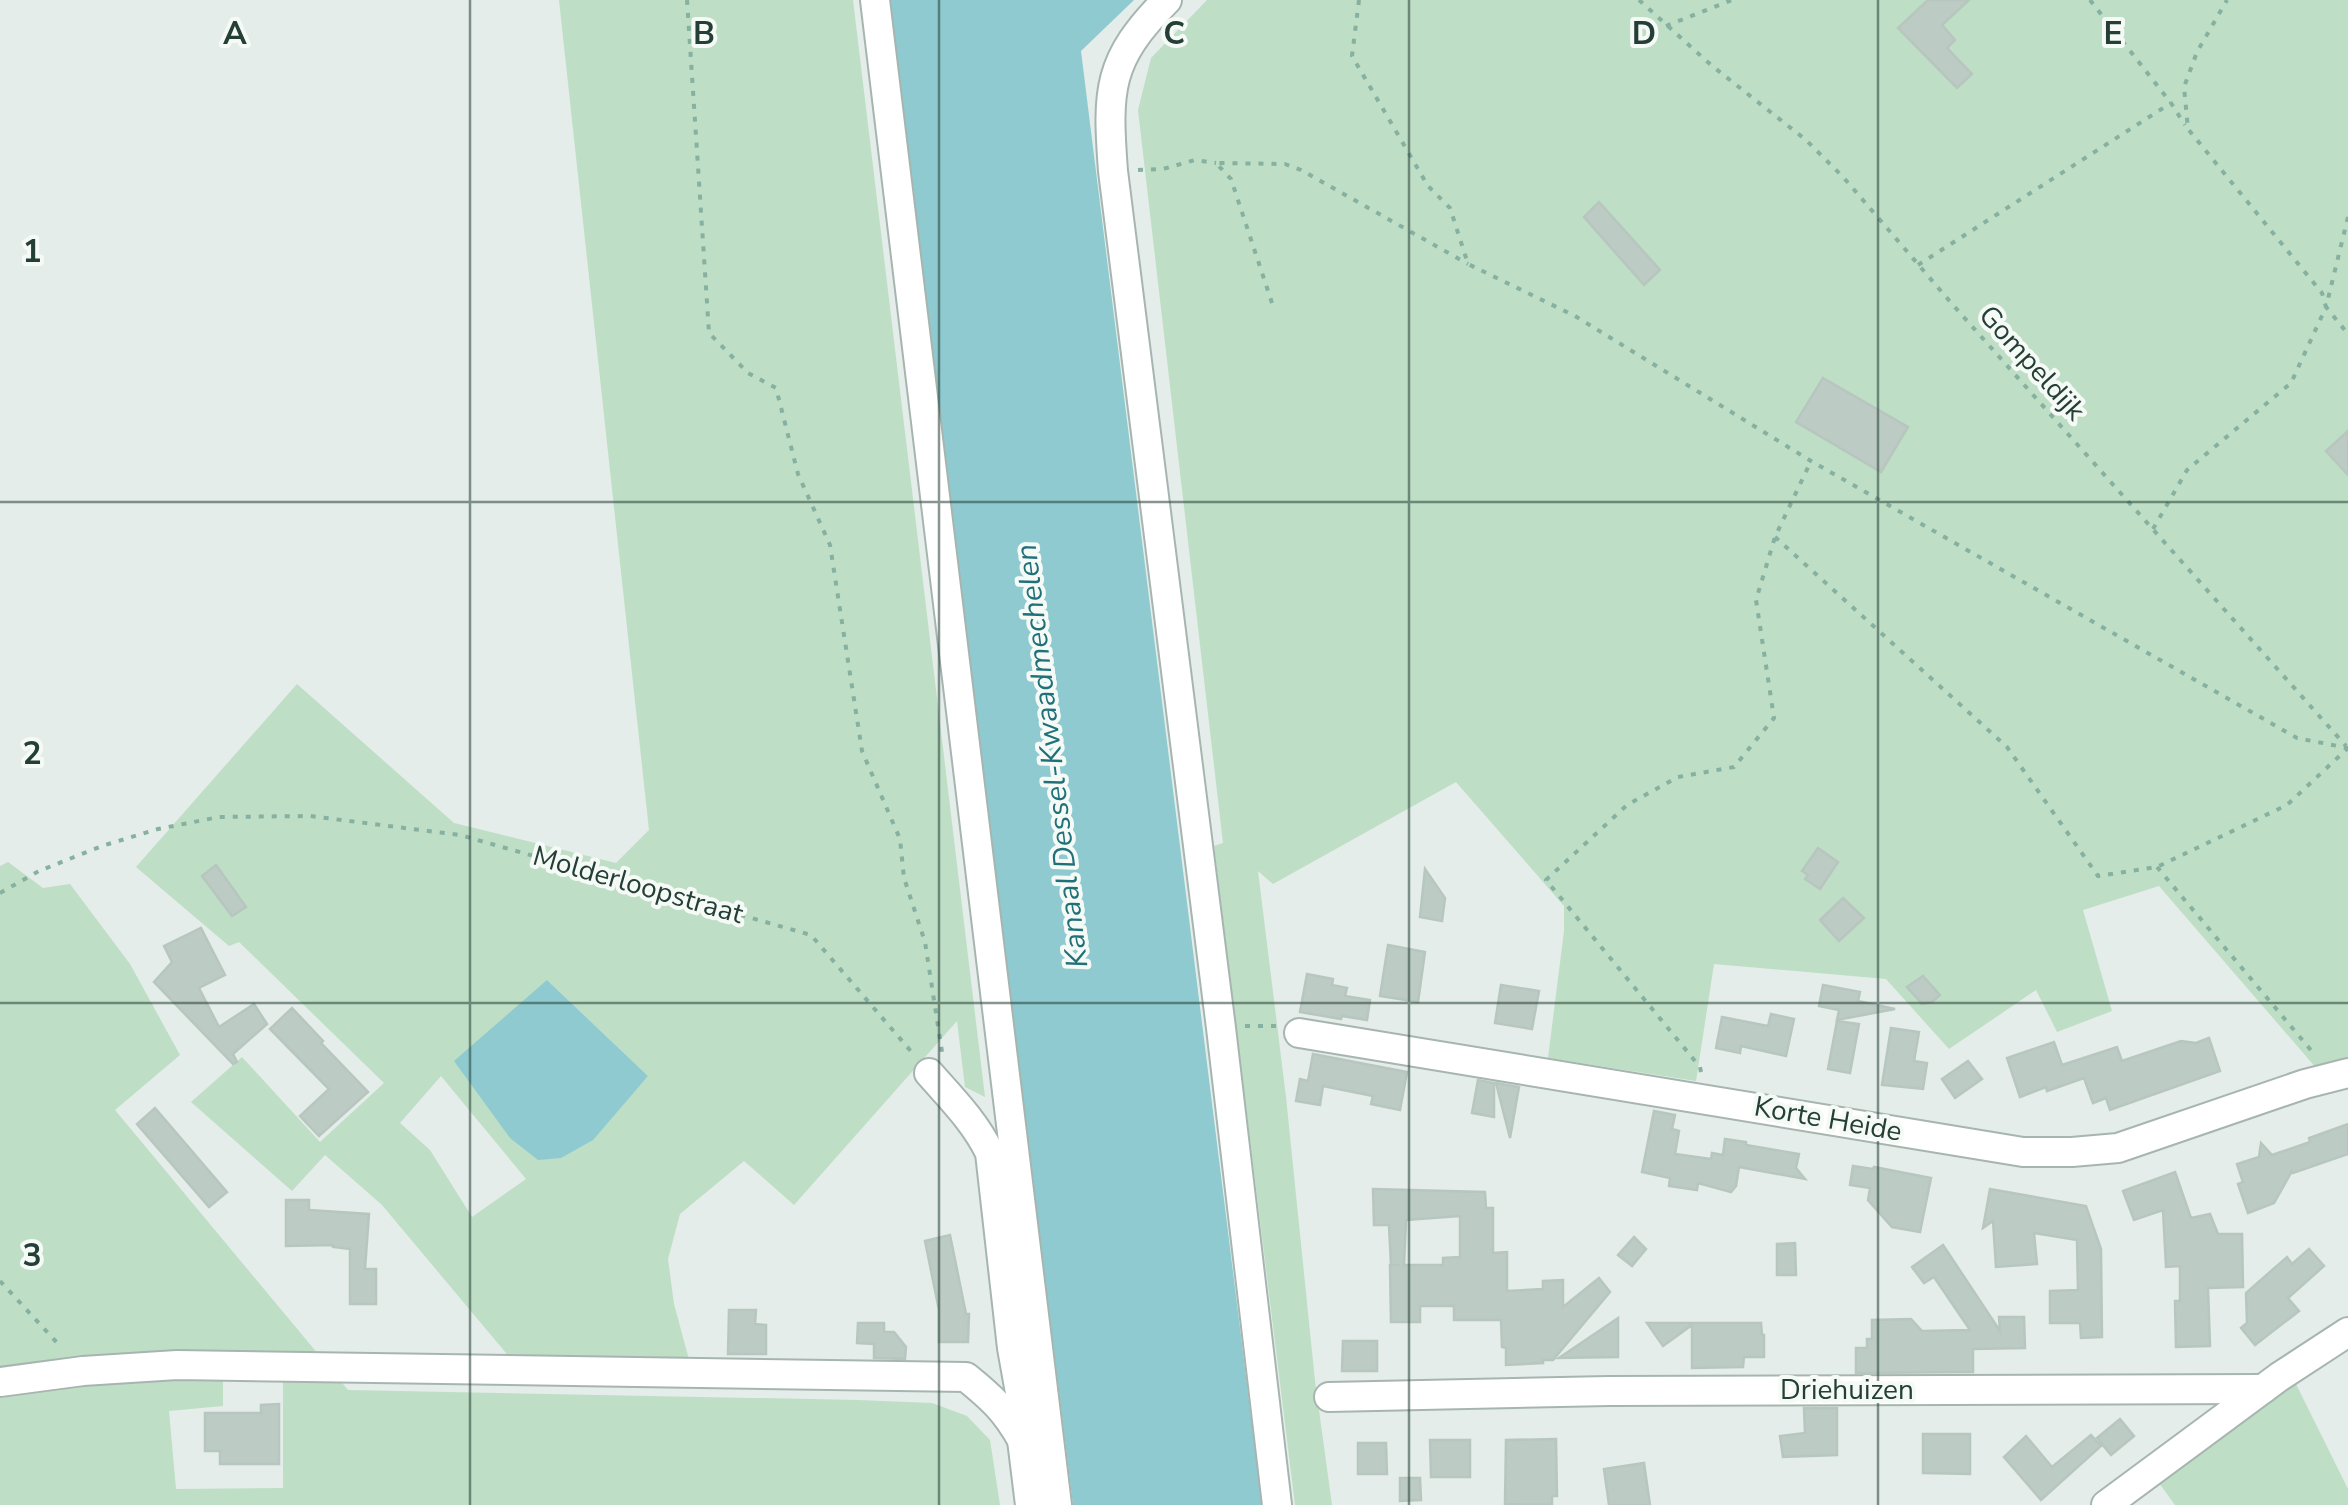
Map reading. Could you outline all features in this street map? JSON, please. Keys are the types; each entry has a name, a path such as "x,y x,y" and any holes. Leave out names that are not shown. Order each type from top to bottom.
{"street":[{"path":"875,0 1057,1505"},
{"path":"1167,0 1131,40 1115,73 1110,95 1113,171 1277,1505"},
{"name":"Korte Heide","path":"1299,1033 2023,1152 2118,1148 2340,1075"},
{"path":"930,1073 980,1132 990,1152 1012,1348 1024,1415 1022,1440 1030,1505"},
{"path":"2106,1505 2263,1389 2348,1332"},
{"path":"0,1382 83,1371 177,1365 966,1377 987,1374 1000,1366 1012,1348"},
{"path":"2312,1356 2348,1359"},
{"path":"966,1377 1008,1414 1022,1440"},
{"name":"Driehuizen","path":"1329,1396 2263,1389"}],"path":[{"path":"687,0 708,332 748,374 776,388 798,474 830,545 862,751 900,839 904,878 924,942 949,1095"},
{"path":"1359,0 1352,56 1428,186 1450,208 1468,264"},
{"name":"Gompeldijk","path":"1638,0 1806,140 1844,178 2348,748"},
{"path":"1666,26 1732,0"},
{"path":"2090,0 2188,129 2322,292 2326,307 2348,334"},
{"path":"2188,129 2184,87 2197,52 2227,0"},
{"path":"1918,265 2171,103"},
{"path":"1113,171 1163,169 1195,160 1285,164 1301,170 1468,264 1575,316 1811,460 2297,738 2348,748"},
{"path":"1216,163 1231,179 1272,303"},
{"path":"2153,528 2187,470 2291,383 2326,307 2348,217"},
{"path":"1707,1098 1700,1067 1546,880 1627,804 1678,776 1734,767 1774,718 1756,600 1775,537 1811,460"},
{"path":"1775,537 2007,747 2098,876 2157,867 2287,806 2348,748"},
{"name":"Molderloopstraat","path":"0,894 39,871 102,846 158,828 219,817 310,816 460,835 811,934 930,1073"},
{"path":"2157,867 2340,1075"},
{"path":"1221,1028 1270,1024 1299,1033"},
{"path":"0,1280 83,1371"}],"green space":[{"path":"559,0 853,0 985,1097 965,1087 957,1021 794,1205 744,1161 680,1214 668,1259 674,1304 691,1367 516,1365 382,1205 325,1155 292,1191 191,1102 242,1057 320,1142 384,1083 239,942 229,946 136,867 297,684 454,823 616,863 649,830","holes":["547,980 648,1076 622,1104","441,1076 526,1179 472,1217 430,1150 400,1123"]},
{"path":"1207,0 2348,0 2348,1063 2317,1069 2159,886 2083,910 2112,1011 2057,1032 2036,990 1949,1049 1886,979 1714,964 1696,1081 1548,1058 1564,906 1456,782 1273,884 1258,871 1332,1505 1295,1505 1214,846 1223,843 1138,110 1151,58"},
{"path":"8,862 43,888 70,884 130,964 180,1055 115,1110 348,1390 932,1403 967,1416 990,1440 1000,1505 0,1505 0,866","holes":["223,1361 283,1361 283,1488 176,1489 169,1411 223,1406"]},
{"path":"2294,1380 2348,1489 2348,1505 2175,1505 2159,1483"}],"water":[{"name":"Kanaal Dessel-Kwaadmechelen","path":"887,0 1134,0 1081,51 1262,1505 1073,1505"},
{"path":"547,980 648,1076 593,1140 561,1158 538,1160 510,1138 454,1061"}],"building":[{"path":"1928,0 1969,0 1942,25 1955,40 1947,48 1972,74 1957,88 1898,28"},
{"path":"1599,202 1660,270 1644,285 1584,217"},
{"path":"1823,378 1908,427 1881,472 1796,422"},
{"path":"2348,431 2348,475 2326,451"},
{"path":"1818,848 1838,862 1820,889 1805,879 1808,875 1802,871"},
{"path":"216,865 246,907 232,916 202,876"},
{"path":"1425,869 1445,898 1442,921 1420,917"},
{"path":"1843,898 1864,918 1839,941 1820,920"},
{"path":"201,928 225,975 199,988 219,1027 254,1004 267,1024 233,1054 237,1062 233,1064 154,982 172,962 164,946"},
{"path":"1388,945 1425,952 1418,1002 1380,996"},
{"path":"1307,974 1333,979 1332,985 1347,988 1345,996 1370,1000 1367,1020 1300,1012"},
{"path":"1923,976 1940,995 1922,1004 1907,987"},
{"path":"1501,985 1539,991 1532,1029 1495,1023"},
{"path":"1823,985 1860,992 1858,1001 1895,1009 1837,1020 1839,1010 1819,1006"},
{"path":"292,1008 368,1092 319,1136 300,1116 329,1089 270,1029"},
{"path":"1771,1014 1794,1019 1786,1056 1741,1046 1740,1053 1716,1048 1722,1017 1768,1026"},
{"path":"1837,1021 1859,1024 1850,1073 1828,1069"},
{"path":"1891,1028 1919,1032 1914,1061 1927,1063 1923,1089 1882,1085"},
{"path":"2209,1038 2220,1071 2110,1110 2106,1098 2093,1103 2084,1078 2020,1097 2007,1058 2054,1042 2062,1065 2117,1047 2122,1061 2181,1041 2196,1043"},
{"path":"1313,1054 1407,1072 1400,1110 1371,1104 1373,1096 1323,1086 1320,1105 1296,1101 1300,1079 1308,1081"},
{"path":"1968,1061 1982,1079 1955,1098 1942,1079"},
{"path":"1478,1080 1494,1083 1494,1117 1472,1113"},
{"path":"1496,1083 1519,1087 1510,1138"},
{"path":"155,1108 227,1192 209,1207 137,1124"},
{"path":"1654,1111 1675,1115 1672,1129 1679,1131 1675,1154 1711,1159 1712,1153 1723,1155 1725,1139 1746,1142 1799,1154 1796,1168 1805,1179 1739,1167 1731,1192 1698,1183 1697,1190 1669,1186 1670,1178 1642,1172"},
{"path":"2348,1124 2348,1154 2292,1171 2274,1203 2248,1213 2238,1184 2243,1182 2237,1164 2259,1157 2261,1143 2272,1155"},
{"path":"1853,1166 1931,1178 1920,1232 1892,1227 1868,1200 1870,1188 1850,1185"},
{"path":"2175,1172 2191,1218 2210,1214 2218,1234 2242,1234 2243,1287 2208,1288 2210,1346 2176,1347 2175,1301 2180,1301 2180,1266 2166,1267 2163,1210 2134,1220 2123,1191"},
{"path":"1373,1189 1485,1192 1486,1208 1493,1208 1493,1253 1507,1252 1507,1291 1543,1289 1543,1281 1563,1280 1563,1307 1599,1278 1610,1292 1553,1360 1506,1365 1501,1320 1454,1320 1454,1306 1420,1306 1420,1322 1391,1322 1389,1225 1374,1225","holes":["1460,1216 1460,1257 1443,1258 1443,1265 1404,1265 1406,1220"]},
{"path":"1990,1189 2086,1206 2101,1249 2102,1337 2081,1338 2080,1323 2050,1323 2050,1291 2078,1290 2077,1240 2034,1233 2037,1264 1996,1267 1993,1221 1983,1228"},
{"path":"286,1200 309,1200 309,1210 369,1214 365,1269 376,1269 376,1304 350,1304 350,1249 333,1245 286,1246"},
{"path":"950,1235 969,1314 968,1342 939,1342 939,1310 925,1241"},
{"path":"1634,1237 1646,1249 1632,1266 1618,1255"},
{"path":"1795,1243 1796,1275 1777,1275 1777,1244"},
{"path":"1943,1245 2000,1331 1999,1317 2024,1317 2025,1348 1973,1349 1973,1372 1856,1373 1856,1348 1867,1348 1867,1339 1872,1339 1872,1320 1911,1319 1922,1331 1970,1330 1934,1277 1924,1283 1912,1267"},
{"path":"2309,1249 2324,1266 2288,1298 2299,1311 2255,1345 2241,1328 2247,1323 2246,1293 2287,1257 2292,1264"},
{"path":"729,1310 756,1310 755,1324 766,1325 766,1354 728,1354"},
{"path":"1618,1318 1618,1357 1559,1358"},
{"path":"858,1323 884,1323 884,1332 894,1332 906,1347 905,1359 874,1358 874,1344 857,1343"},
{"path":"1647,1323 1761,1323 1764,1357 1744,1357 1743,1367 1692,1368 1692,1325 1663,1346"},
{"path":"1343,1341 1377,1341 1377,1371 1342,1371"},
{"path":"279,1404 279,1464 220,1464 220,1451 205,1451 205,1413 261,1413 261,1405"},
{"path":"1804,1408 1837,1408 1837,1455 1783,1457 1780,1436 1805,1433"},
{"path":"2120,1419 2134,1436 2111,1455 2097,1438"},
{"path":"1923,1434 1970,1434 1970,1474 1923,1473"},
{"path":"2091,1435 2101,1446 2041,1500 2004,1457 2026,1436 2052,1467"},
{"path":"1556,1439 1557,1496 1552,1496 1552,1505 1505,1504 1506,1440"},
{"path":"1430,1440 1470,1440 1470,1477 1431,1477"},
{"path":"1358,1443 1386,1443 1387,1474 1358,1474"},
{"path":"1644,1463 1650,1505 1609,1505 1604,1469"},
{"path":"1400,1478 1420,1478 1421,1500 1400,1501"}]}
